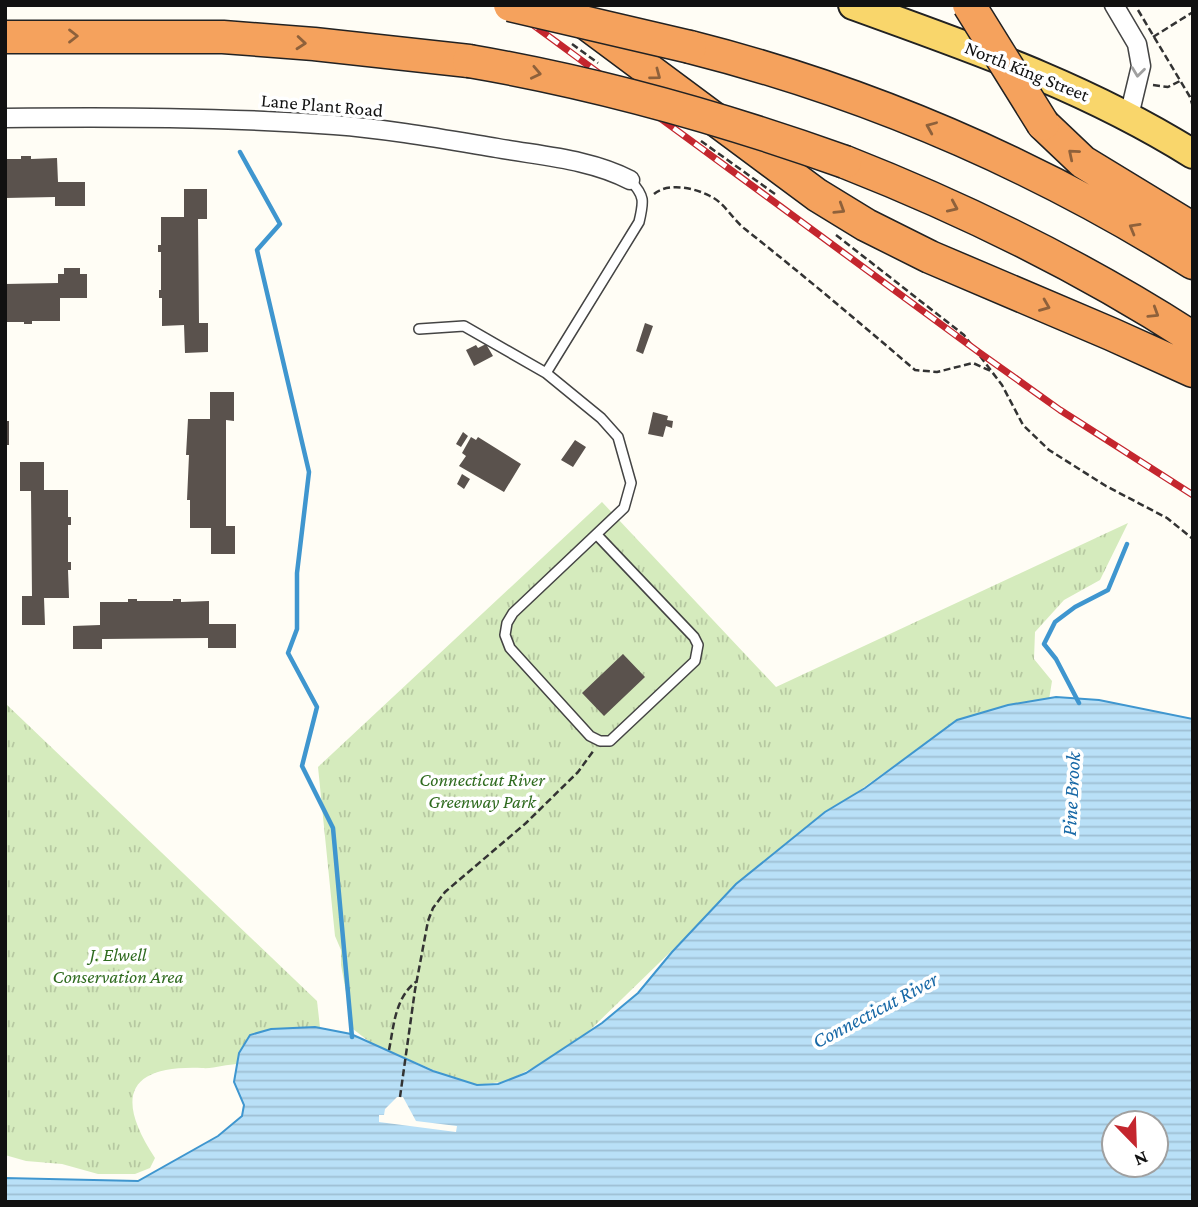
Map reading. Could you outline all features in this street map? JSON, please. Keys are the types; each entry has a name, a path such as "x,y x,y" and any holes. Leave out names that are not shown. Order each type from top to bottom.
{"highway":[{"path":"510,5 690,47 823,86 964,141 1084,200 1193,263"},
{"path":"562,5 817,195 866,225 930,257 1193,371"},
{"path":"969,5 1043,124 1083,162 1193,229"},
{"path":"5,37 223,37 314,44 469,61 534,72 623,93 742,127 845,162 930,197 1033,245 1116,290 1193,338"}],"main road":[{"name":"North King Street","path":"853,5 1014,63 1085,94 1129,116 1193,154"}],"street":[{"path":"1114,5 1133,37 1141,66 1129,116"},
{"name":"Lane Plant Road","path":"5,118 218,118 336,125 431,137 552,158 599,167 630,180"}],"lane":[{"path":"546,373 639,222 644,202 639,190 630,180"},
{"path":"419,329 464,326 546,373 601,418 618,437 631,483 624,508 522,603 507,623 505,635 510,648 590,736 600,741 610,741 695,661 698,645 694,637 597,535"}],"path":[{"path":"1134,5 1190,97 1193,107"},
{"path":"1133,37 1154,36 1193,12"},
{"path":"565,39 599,64"},
{"path":"1150,85 1168,87 1180,81"},
{"path":"699,139 783,200"},
{"path":"644,202 659,189 688,187 711,196 735,222 810,280 915,370 937,372 973,363 993,372"},
{"path":"827,228 964,335 993,372 1023,425 1049,450 1105,486 1167,518 1193,539"},
{"path":"400,1097 417,981 428,921 433,908 445,892 526,823 578,772 600,741"},
{"path":"389,1050 402,995 417,981"}],"green space":[{"name":"Connecticut River Greenway Park","path":"602,502 776,687 1128,523 1100,580 1064,600 1035,632 1034,659 1052,681 1048,706 994,709 941,732 790,840 589,1031 536,1066 507,1081 478,1085 450,1077 371,1043 353,1029 341,965 341,950 335,936 318,767"},
{"name":"J. Elwell Conservation Area","path":"5,703 317,1001 325,1071 234,1064 157,1072 143,1080 135,1090 132,1103 135,1119 155,1158 150,1168 135,1174 98,1174 62,1164 26,1161 5,1155"}],"water":[{"name":"Connecticut River","path":"1056,697 1099,700 1193,719 1193,1202 5,1202 5,1178 138,1181 218,1136 242,1116 244,1105 234,1082 239,1053 250,1035 271,1029 315,1027 351,1034 433,1071 477,1085 498,1084 526,1073 602,1023 638,993 672,952 736,884 825,812 865,788 957,720 1008,705"}],"pier":[{"path":"397,1097 403,1097 416,1121 457,1126 456,1132 379,1122 379,1115 384,1115 385,1109"}],"building":[{"path":"21,156 31,156 31,159 57,158 58,182 85,182 85,206 55,206 55,197 5,198 5,159 21,159"},
{"path":"184,189 207,189 207,219 198,219 199,323 208,323 208,352 185,353 184,325 162,326 162,298 159,298 161,252 158,252 158,245 161,245 161,217 184,217"},
{"path":"64,268 80,268 80,274 87,274 87,298 60,298 60,321 32,321 32,324 5,322 5,284 58,283 58,274 64,274"},
{"path":"645,323 653,326 643,354 636,351"},
{"path":"486,344 493,356 474,366 466,350"},
{"path":"210,392 234,392 234,421 226,420 226,526 235,526 235,554 211,554 211,528 190,528 190,500 187,500 189,455 186,455 188,419 210,419"},
{"path":"653,412 668,416 667,420 673,421 672,428 666,426 663,437 648,434"},
{"path":"5,421 9,421 9,445 5,445"},
{"path":"463,432 468,436 461,447 456,444"},
{"path":"471,437 476,440 478,437 521,464 504,492 459,466 466,456 462,453"},
{"path":"575,440 586,447 573,467 561,460"},
{"path":"20,462 44,462 44,490 68,490 68,517 71,517 71,525 68,525 68,562 71,562 71,570 68,570 69,598 44,598 45,625 22,625 22,596 32,596 31,491 20,491"},
{"path":"462,474 470,479 464,489 457,484"},
{"path":"128,599 209,601 209,624 236,624 236,648 208,648 208,638 102,639 102,649 73,649 73,626 100,625 100,602 128,602"},
{"path":"623,654 645,677 604,716 582,693"}],"waterway":[{"path":"240,152 280,224 257,250 309,472 297,573 297,629 288,653 317,707 302,766 333,828 352,1037"},
{"name":"Pine Brook","path":"1079,703 1056,659 1044,644 1055,622 1075,607 1108,590 1127,544"}],"railway":[{"path":"506,5 980,353 1060,410 1193,495"}]}
